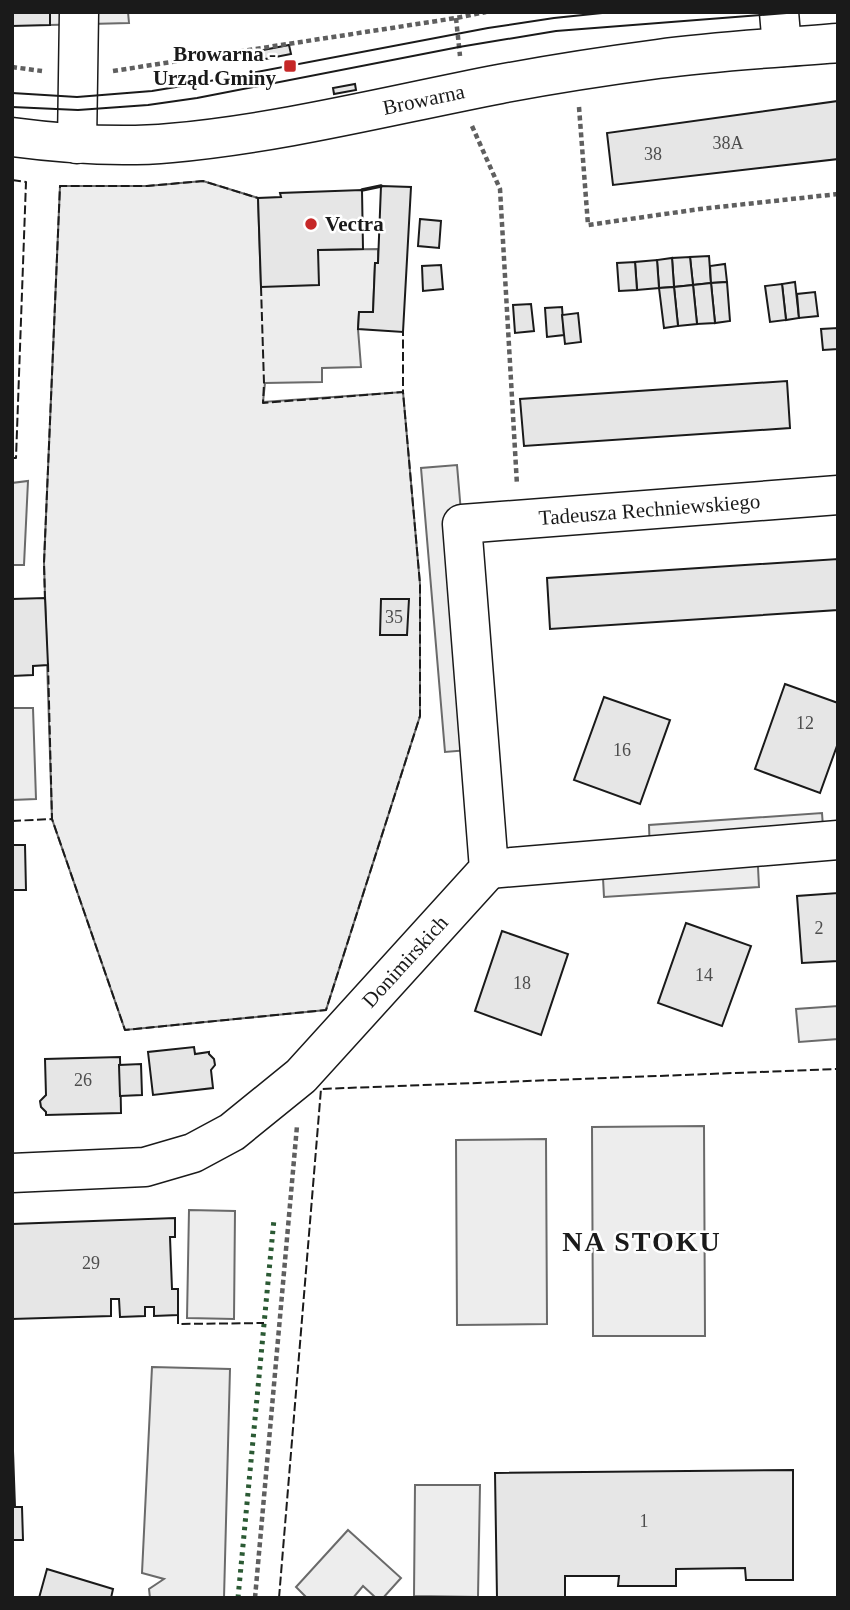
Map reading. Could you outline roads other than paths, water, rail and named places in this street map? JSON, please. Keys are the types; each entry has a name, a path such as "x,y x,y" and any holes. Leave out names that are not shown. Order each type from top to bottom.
{"street":[{"path":"77,144 79,12"},
{"name":"Browarna","path":"12,137 103,145 170,143 311,122 502,84 660,59 781,30 838,43"},
{"name":"Tadeusza Rechniewskiego","path":"489,869 462,524 838,495"},
{"path":"489,869 838,840"},
{"name":"Donimirskich","path":"12,1173 145,1167 193,1153 232,1132 302,1076 489,869"}],"tram line":[{"path":"12,93 77,97 152,91 488,28 612,12"},
{"path":"12,107 78,110 148,105 556,31 799,12"}],"place":[{"name":"Browarna - Urząd Gminy","path":"290,66"},
{"name":"Vectra","path":"311,224"}],"district":[{"name":"NA STOKU","path":"642,1241"}]}
